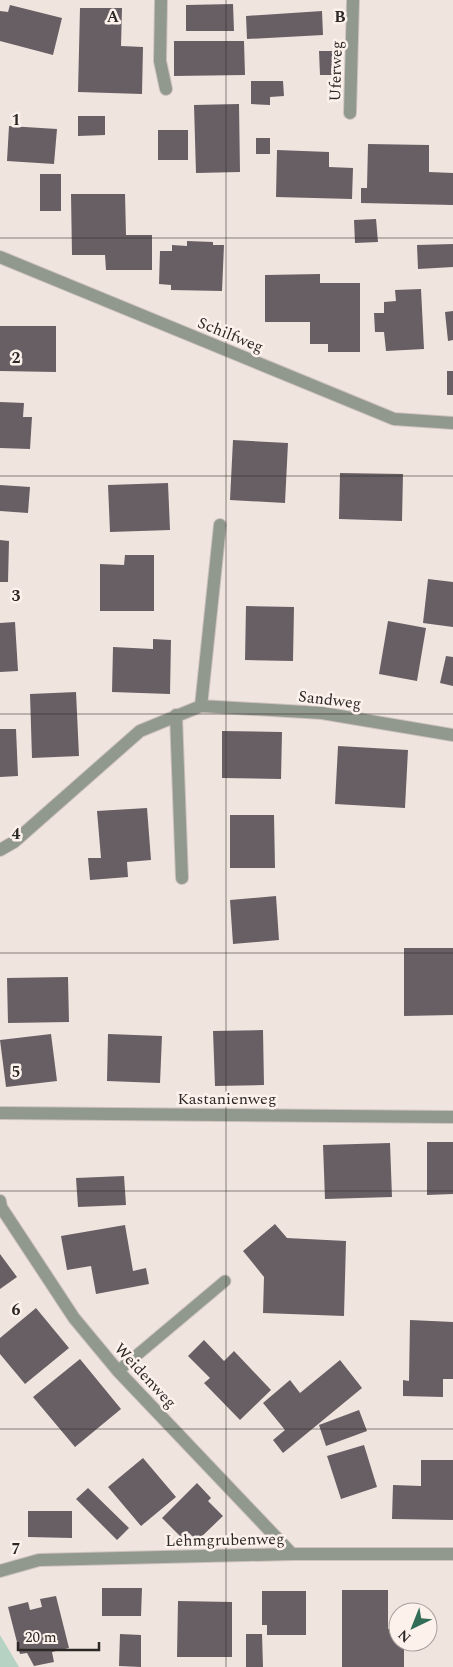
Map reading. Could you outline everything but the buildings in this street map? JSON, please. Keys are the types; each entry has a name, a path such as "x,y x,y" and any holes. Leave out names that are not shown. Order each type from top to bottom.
{"street":[{"path":"161,0 160,61 166,89"},
{"name":"Uferweg","path":"350,113 353,0"},
{"name":"Schilfweg","path":"0,256 394,419 453,423"},
{"path":"201,706 220,524"},
{"name":"Sandweg","path":"0,850 14,842 140,731 201,706 322,713 453,735"},
{"path":"176,715 182,878"},
{"name":"Kastanienweg","path":"0,1113 453,1116"},
{"name":"Weidenweg","path":"0,1201 1,1207 74,1318 118,1370 292,1554"},
{"name":"Lehmgrubenweg","path":"0,1571 39,1560 292,1554 453,1554"}],"lane":[{"path":"118,1370 225,1281"}],"green space":[{"path":"0,1635 19,1667 0,1667"}]}
